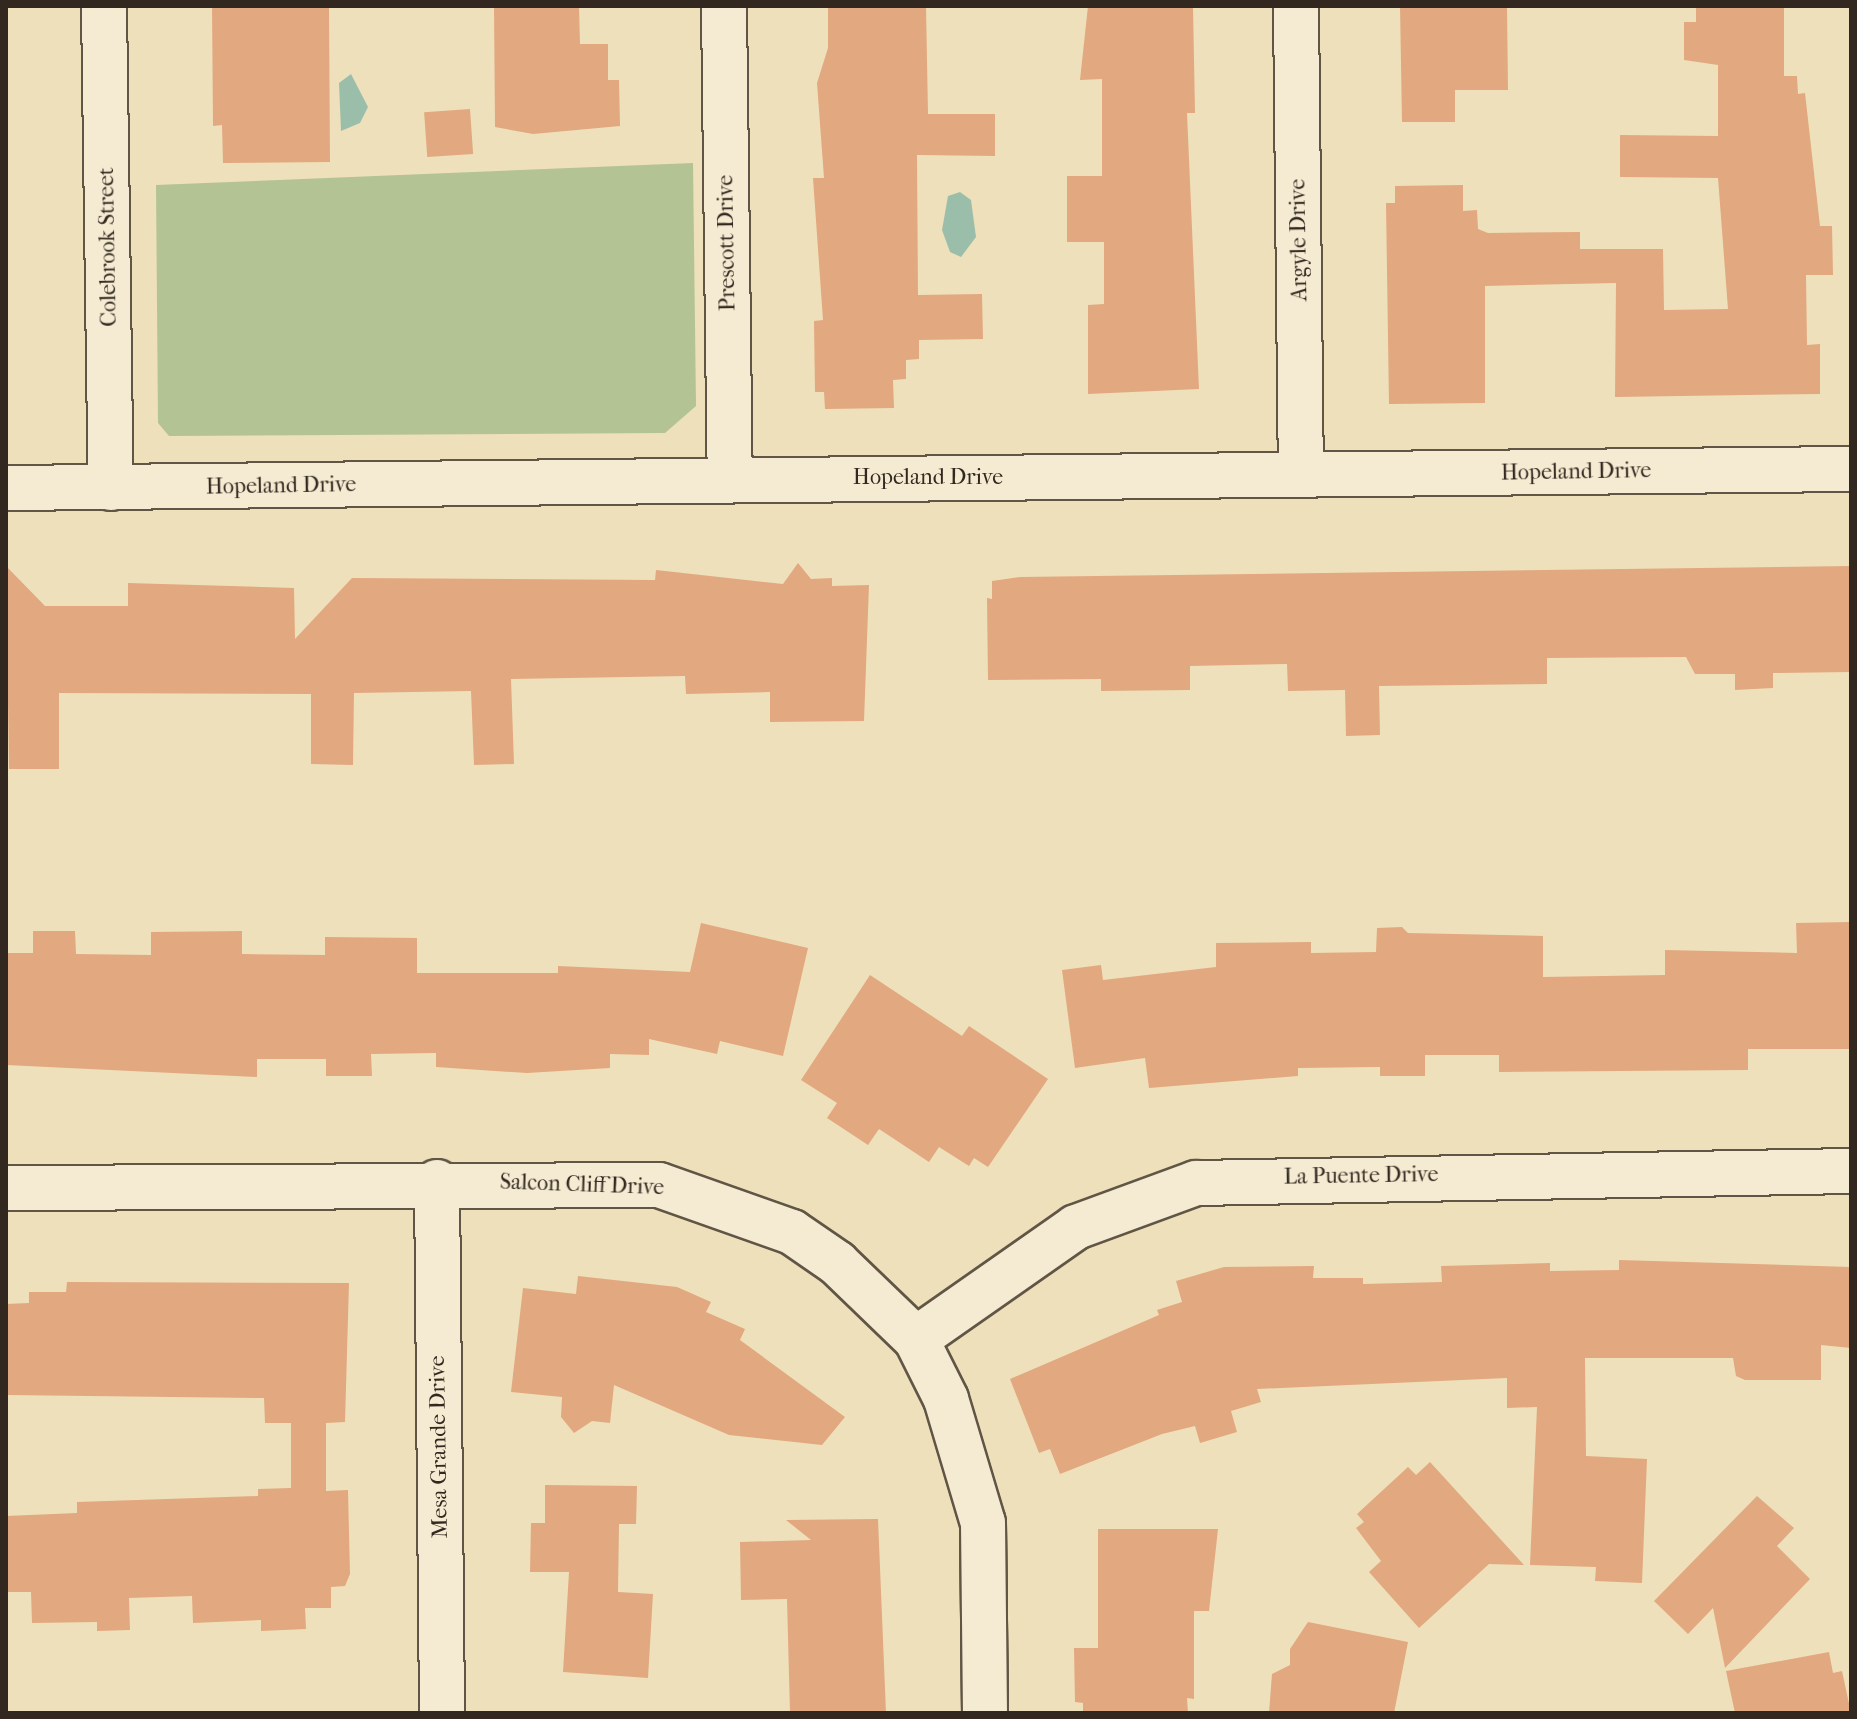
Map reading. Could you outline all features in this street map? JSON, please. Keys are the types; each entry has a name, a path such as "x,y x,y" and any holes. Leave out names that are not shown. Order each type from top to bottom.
{"street":[{"name":"Colebrook Street","path":"104,6 111,488"},
{"name":"Prescott Drive","path":"724,6 730,479"},
{"name":"Argyle Drive","path":"1296,6 1301,475"},
{"name":"Hopeland Drive","path":"6,488 1851,469"},
{"name":"La Puente Drive","path":"916,1339 1076,1227 1196,1183 1851,1171"},
{"name":"Salcon Cliff Drive","path":"6,1188 437,1182 659,1185 732,1205 792,1232 837,1263 916,1339 962,1444 983,1523 985,1713"},
{"name":"Mesa Grande Drive","path":"437,1182 442,1713"}],"shaded area":[{"path":"351,74 368,107 360,123 341,131 339,83"},
{"path":"693,163 696,406 665,433 169,436 158,423 156,185"},
{"path":"960,192 971,200 976,237 961,257 950,252 942,230 948,196"}],"building":[{"path":"212,6 329,6 330,162 223,163 222,125 213,126"},
{"path":"494,6 579,6 580,44 608,44 608,80 619,80 620,126 533,134 495,127"},
{"path":"828,6 926,6 928,114 995,114 995,156 917,155 918,295 982,294 983,339 919,340 919,359 906,360 906,379 893,380 894,408 825,409 824,392 815,392 814,321 823,320 813,178 824,178 817,83 828,48"},
{"path":"1088,6 1193,6 1195,113 1187,113 1199,389 1088,394 1088,305 1104,304 1104,242 1067,242 1067,176 1102,176 1102,79 1080,80"},
{"path":"1400,6 1507,6 1508,90 1455,90 1455,122 1402,122"},
{"path":"1696,6 1784,6 1784,76 1797,76 1798,94 1805,93 1820,226 1832,226 1833,275 1806,275 1807,345 1820,344 1820,394 1615,397 1616,283 1485,286 1485,403 1389,404 1386,203 1395,203 1395,186 1463,185 1463,211 1477,210 1478,229 1488,233 1580,232 1580,249 1663,249 1664,310 1728,309 1718,178 1620,177 1620,135 1718,136 1718,65 1684,60 1684,22 1696,22"},
{"path":"470,109 473,154 427,157 424,112"},
{"path":"798,563 811,579 832,578 832,586 869,585 864,721 770,722 770,692 686,694 685,676 511,679 514,764 474,765 471,691 354,693 353,765 311,764 311,694 59,693 59,769 9,769 6,566 45,606 128,606 128,583 294,588 295,639 352,578 655,580 656,570 783,584"},
{"path":"1851,566 1851,672 1773,673 1773,688 1735,690 1735,674 1695,674 1686,657 1547,658 1547,684 1379,686 1380,735 1346,736 1345,690 1288,691 1287,664 1190,666 1190,690 1101,691 1101,679 988,680 987,598 992,599 992,581 1020,577"},
{"path":"1851,922 1851,1049 1748,1049 1748,1070 1499,1072 1499,1055 1425,1055 1425,1076 1380,1076 1380,1067 1298,1068 1298,1076 1149,1088 1145,1058 1075,1068 1062,970 1101,965 1103,980 1216,967 1216,943 1311,942 1311,953 1376,952 1377,928 1402,927 1408,933 1543,936 1543,977 1665,975 1665,950 1797,953 1796,923"},
{"path":"701,923 808,948 783,1056 720,1041 717,1054 649,1039 649,1055 610,1054 610,1068 527,1073 436,1067 436,1053 371,1054 372,1076 326,1076 326,1059 257,1059 257,1077 6,1065 6,953 33,953 33,931 75,931 76,954 151,955 151,932 242,931 242,954 325,955 325,937 417,938 417,973 558,973 558,966 690,972"},
{"path":"870,975 962,1036 969,1026 1048,1079 988,1167 974,1158 969,1166 939,1147 929,1162 879,1129 868,1145 827,1118 837,1103 801,1080"},
{"path":"1619,1260 1851,1267 1851,1348 1821,1345 1821,1380 1745,1380 1736,1376 1733,1358 1585,1358 1586,1456 1647,1459 1642,1583 1595,1581 1596,1567 1530,1565 1537,1407 1507,1408 1507,1378 1257,1389 1261,1402 1231,1411 1237,1432 1200,1443 1195,1426 1162,1434 1060,1474 1050,1449 1039,1453 1010,1379 1159,1315 1157,1310 1182,1302 1176,1281 1224,1267 1314,1266 1313,1278 1363,1278 1363,1284 1442,1282 1441,1266 1550,1263 1550,1271 1619,1270"},
{"path":"578,1276 677,1287 711,1302 706,1312 745,1329 740,1340 845,1417 822,1445 729,1435 614,1385 610,1423 592,1421 574,1433 561,1417 562,1397 511,1392 523,1288 576,1294"},
{"path":"67,1282 349,1283 345,1422 326,1423 326,1491 348,1490 350,1574 345,1586 331,1587 331,1608 305,1608 306,1629 261,1631 261,1620 193,1623 192,1596 129,1598 130,1630 97,1631 97,1622 32,1623 31,1592 6,1592 6,1516 77,1513 77,1502 258,1496 258,1489 291,1488 291,1423 265,1423 264,1398 6,1395 6,1304 29,1303 29,1292 66,1292"},
{"path":"1430,1462 1524,1565 1489,1564 1419,1628 1369,1572 1381,1561 1356,1528 1364,1522 1357,1514 1408,1467 1416,1475"},
{"path":"545,1485 637,1486 636,1524 619,1524 618,1592 653,1594 648,1678 563,1672 569,1572 530,1572 531,1523 545,1523"},
{"path":"1757,1496 1794,1528 1777,1546 1810,1579 1725,1668 1713,1608 1688,1634 1654,1601"},
{"path":"878,1519 886,1713 790,1713 787,1599 741,1600 740,1542 811,1540 786,1520"},
{"path":"1098,1529 1218,1529 1209,1611 1194,1611 1194,1699 1187,1698 1188,1713 1083,1713 1083,1703 1075,1702 1074,1648 1098,1648"},
{"path":"1308,1622 1408,1642 1394,1713 1269,1713 1272,1674 1290,1665 1290,1649"},
{"path":"1829,1652 1833,1673 1842,1671 1851,1713 1735,1713 1726,1671"}]}
